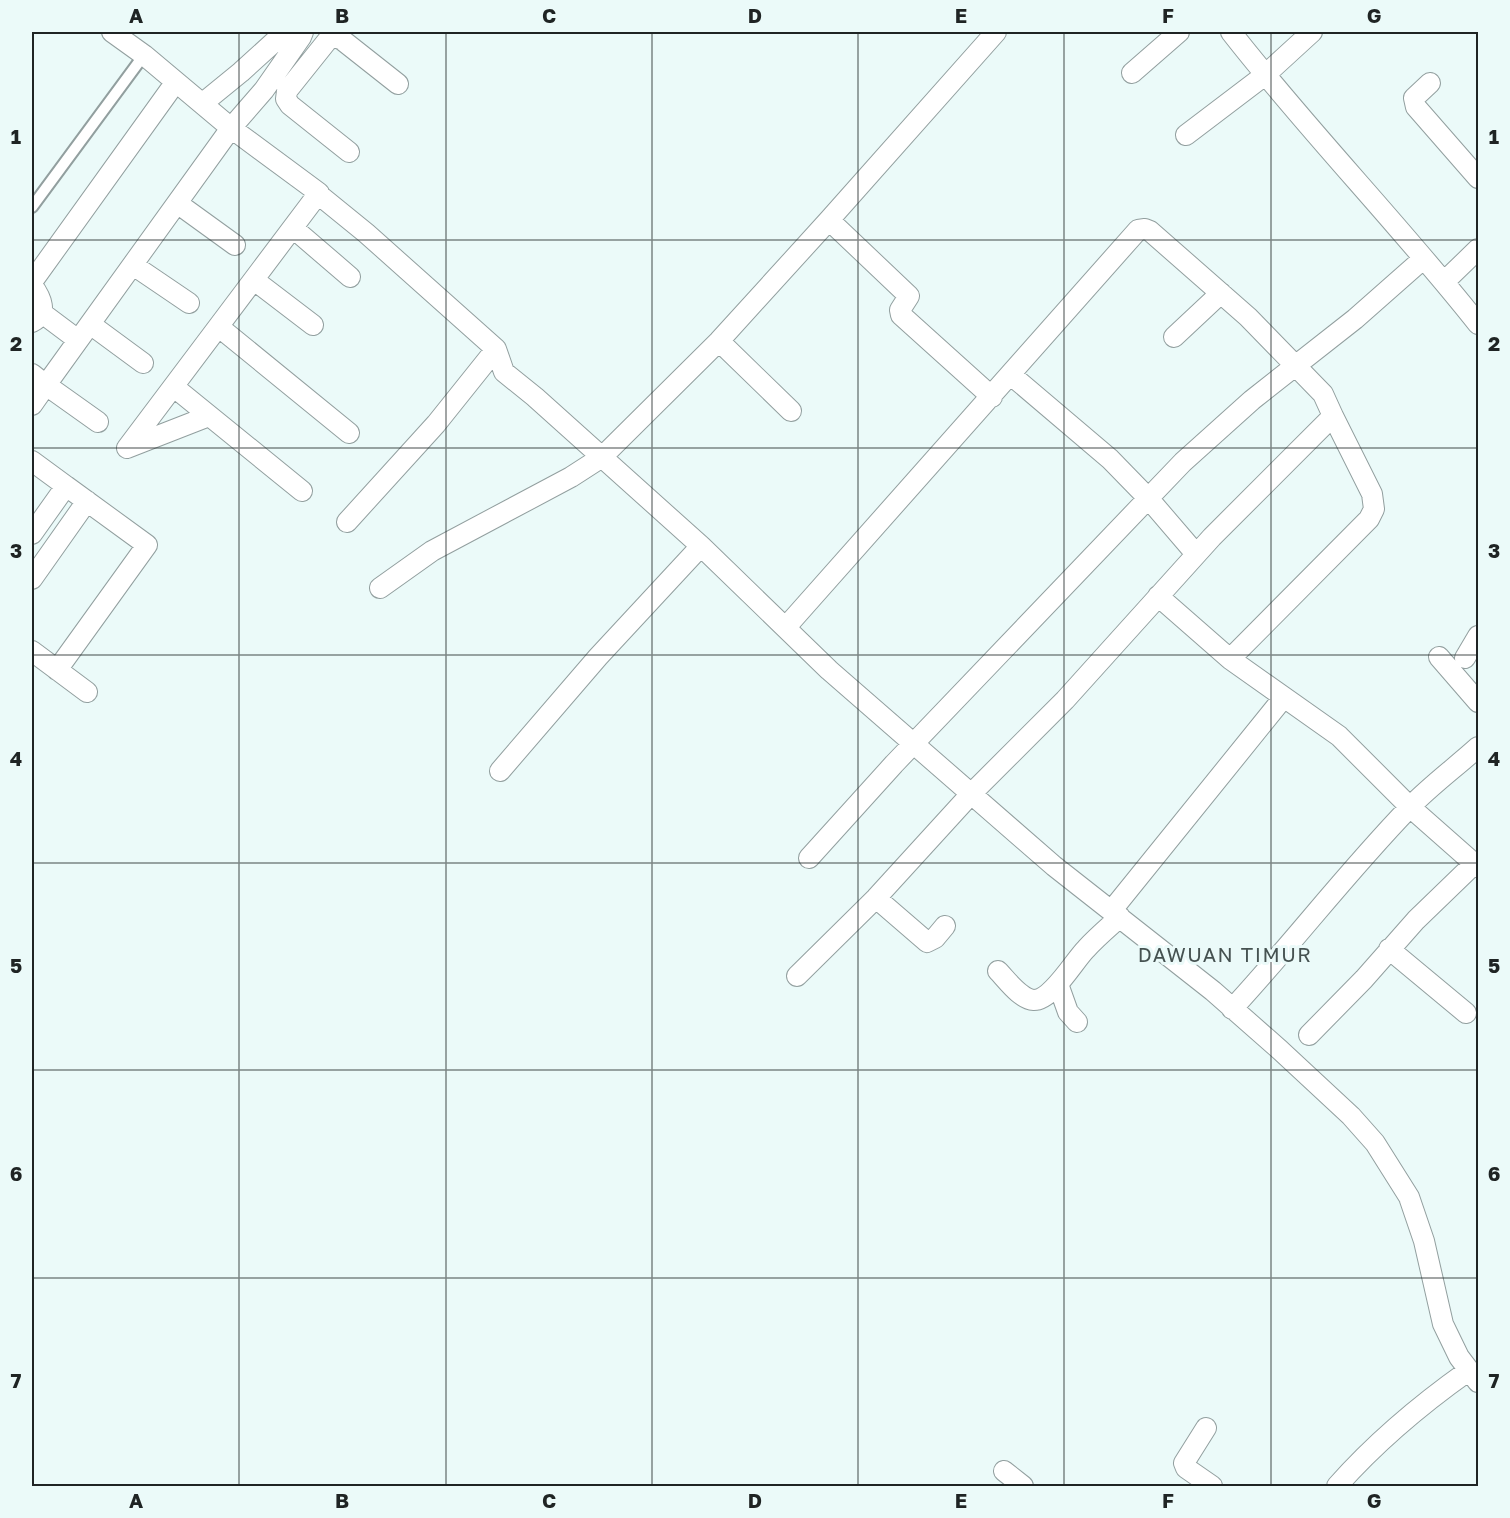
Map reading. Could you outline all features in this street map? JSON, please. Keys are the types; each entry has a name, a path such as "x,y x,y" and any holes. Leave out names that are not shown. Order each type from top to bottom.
{"street":[{"path":"112,32 144,55 231,128 319,193 366,233 496,349 504,372 535,397 700,546 829,670 1054,866 1116,914 1280,1050 1351,1116 1375,1143 1400,1181 1415,1213 1443,1323 1453,1346 1473,1377 1432,1396 1395,1427 1337,1486"},
{"path":"380,588 432,551 602,458 719,341 996,32"},
{"path":"1132,73 1179,32"},
{"path":"1231,32 1265,75 1479,324"},
{"path":"1186,135 1265,75 1312,32"},
{"path":"288,34 319,51"},
{"path":"203,103 288,34"},
{"path":"32,405 39,379 84,332 231,128 264,90 288,34"},
{"path":"349,152 290,105 286,99 287,91 327,40 333,37 341,39 398,84"},
{"path":"241,72 264,90"},
{"path":"142,363 84,332 37,318 43,303 32,284 175,83"},
{"path":"1430,83 1414,98 1416,107 1479,178"},
{"path":"209,416 127,448 318,194"},
{"path":"177,203 235,245"},
{"path":"829,220 909,296 900,310 901,315 992,397"},
{"path":"293,228 350,277"},
{"path":"786,627 1138,230 1145,229 1248,318 1323,394 1372,494 1374,509 1369,519 1230,659"},
{"path":"1445,282 1479,249"},
{"path":"809,858 912,744 1184,462 1294,365 1355,319 1423,259"},
{"path":"133,264 189,303"},
{"path":"254,280 313,325"},
{"path":"1174,337 1221,293"},
{"path":"219,327 349,433"},
{"path":"719,341 791,411"},
{"path":"347,522 436,424 496,349"},
{"path":"1011,375 1110,459 1148,498 1196,555"},
{"path":"39,379 98,422"},
{"path":"174,387 302,491"},
{"path":"797,976 876,898 970,795 1080,685 1196,555 1333,416"},
{"path":"32,461 147,545 57,670"},
{"path":"32,534 66,486"},
{"path":"32,579 87,501"},
{"path":"500,771 598,657 700,546"},
{"path":"1158,597 1230,659 1339,736 1410,807 1477,865 1416,920 1364,979 1309,1035"},
{"path":"1465,658 1479,636"},
{"path":"32,651 87,692"},
{"path":"1439,657 1479,702"},
{"path":"998,971 1022,995 1033,1000 1043,997 1058,984 1116,914 1284,696"},
{"path":"1232,1009 1410,807 1479,747"},
{"path":"876,898 927,942 935,938 945,926"},
{"path":"1389,950 1466,1013"},
{"path":"1058,984 1068,1012 1077,1022"},
{"path":"1206,1428 1184,1463 1186,1468 1212,1486"},
{"path":"1004,1471 1023,1486"}],"lane":[{"path":"32,207 144,55"}],"district":[{"name":"DAWUAN TIMUR","path":"1225,955"}]}
